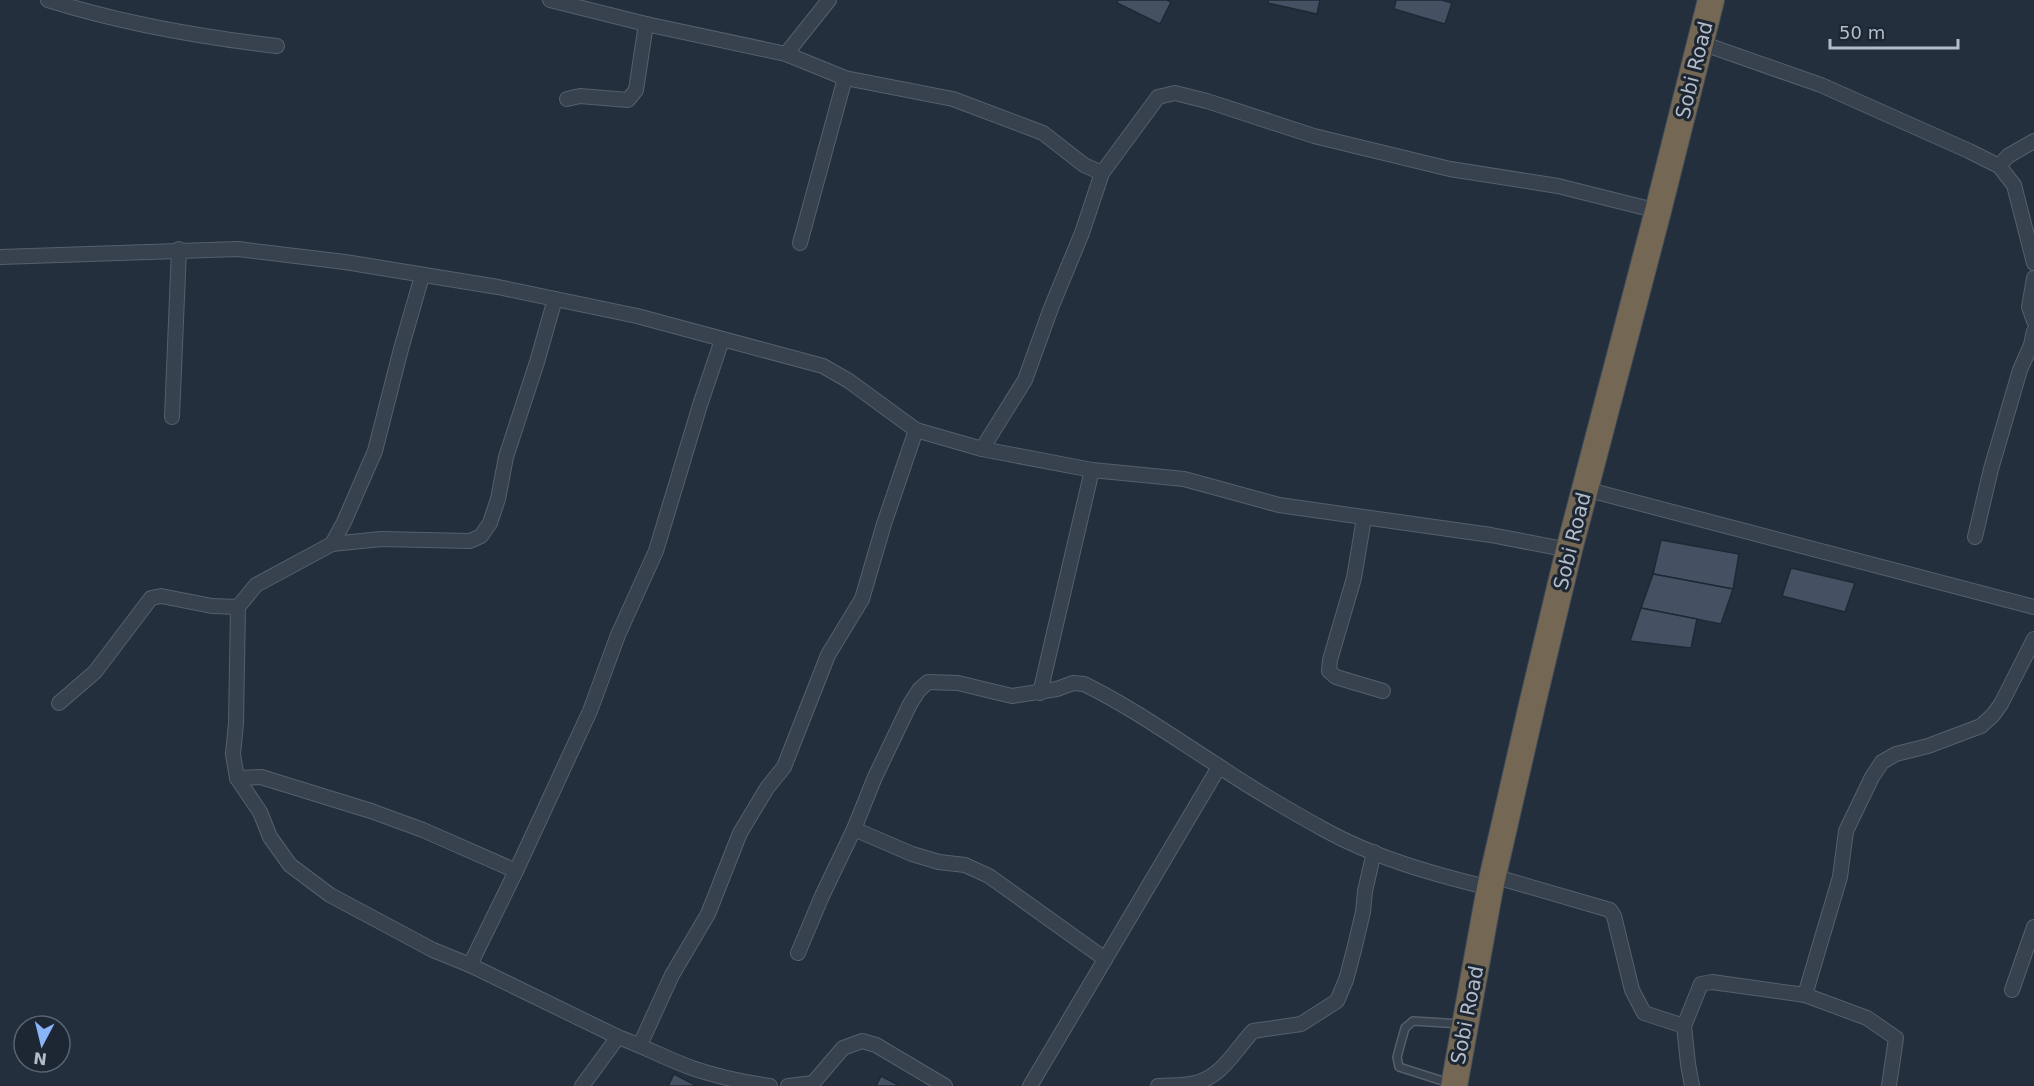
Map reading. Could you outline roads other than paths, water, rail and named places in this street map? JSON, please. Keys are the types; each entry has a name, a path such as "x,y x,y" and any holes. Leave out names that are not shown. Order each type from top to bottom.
{"highway":[{"name":"Sobi Road","path":"1454,1085 1492,882 1569,550 1711,0"}],"street":[{"path":"48,0 85,12 169,29 277,46"},
{"path":"550,0 646,24 786,54 845,78 952,99 1043,133 1084,165 1101,173"},
{"path":"786,54 829,0"},
{"path":"567,99 580,96 628,100 636,90 646,24"},
{"path":"1701,44 1821,85 1999,166 2014,185 2034,263"},
{"path":"800,243 845,78"},
{"path":"982,449 1025,380 1082,233 1101,173 1158,97 1175,93 1207,101 1314,136 1450,169 1558,186 1658,211"},
{"path":"1999,166 2008,156 2034,141"},
{"path":"172,417 179,249"},
{"path":"0,257 179,249 238,249 345,262 498,287 637,316 823,366 849,381 916,430 982,449 1092,470 1184,478 1279,505 1491,535 1569,550"},
{"path":"332,544 375,451 422,276"},
{"path":"2034,278 2029,307 2034,321"},
{"path":"555,299 506,457 498,499 490,523 481,536 470,541 381,539 332,544 256,585 238,607 236,723 233,754 237,778 260,812 270,837 290,865 330,895 433,950 470,965 618,1037 690,1068 737,1082 770,1086"},
{"path":"1975,537 1990,469 2034,331"},
{"path":"470,965 590,711 618,635 656,551 722,340"},
{"path":"640,1045 672,975 708,914 740,833 767,788 784,767 828,655 862,599 884,524 916,430"},
{"path":"1040,693 1092,470"},
{"path":"1585,489 2034,607"},
{"path":"1364,518 1354,578 1330,660 1329,671 1336,677 1383,691"},
{"path":"59,703 95,672 151,598 162,596 212,606 238,607"},
{"path":"1805,995 1840,877 1846,831 1872,777 1882,762 1896,754 1928,746 1981,726 2001,704 2034,639"},
{"path":"798,953 875,777 919,690 928,682 958,683 1012,696 1040,693 1073,683 1084,684 1145,718 1219,767 1324,830 1374,852 1427,872 1492,882 1610,910 1614,916 1632,990 1644,1013 1684,1026"},
{"path":"1030,1086 1219,767"},
{"path":"237,778 261,777 370,811 423,830 516,871"},
{"path":"854,829 912,854 965,865 989,876 1105,959"},
{"path":"1158,1086 1194,1084 1211,1077 1253,1031 1301,1024 1337,1001 1346,980 1363,912 1365,891 1374,852"},
{"path":"2012,990 2034,927"},
{"path":"1692,1086 1684,1026 1701,984 1712,982 1805,995 1867,1018 1896,1038 1889,1086"},
{"path":"582,1086 618,1037"},
{"path":"788,1086 813,1083 843,1048 862,1041 876,1045 945,1086"}],"lane":[{"path":"1454,1085 1399,1066 1397,1057 1405,1028 1413,1021 1465,1025"}]}
